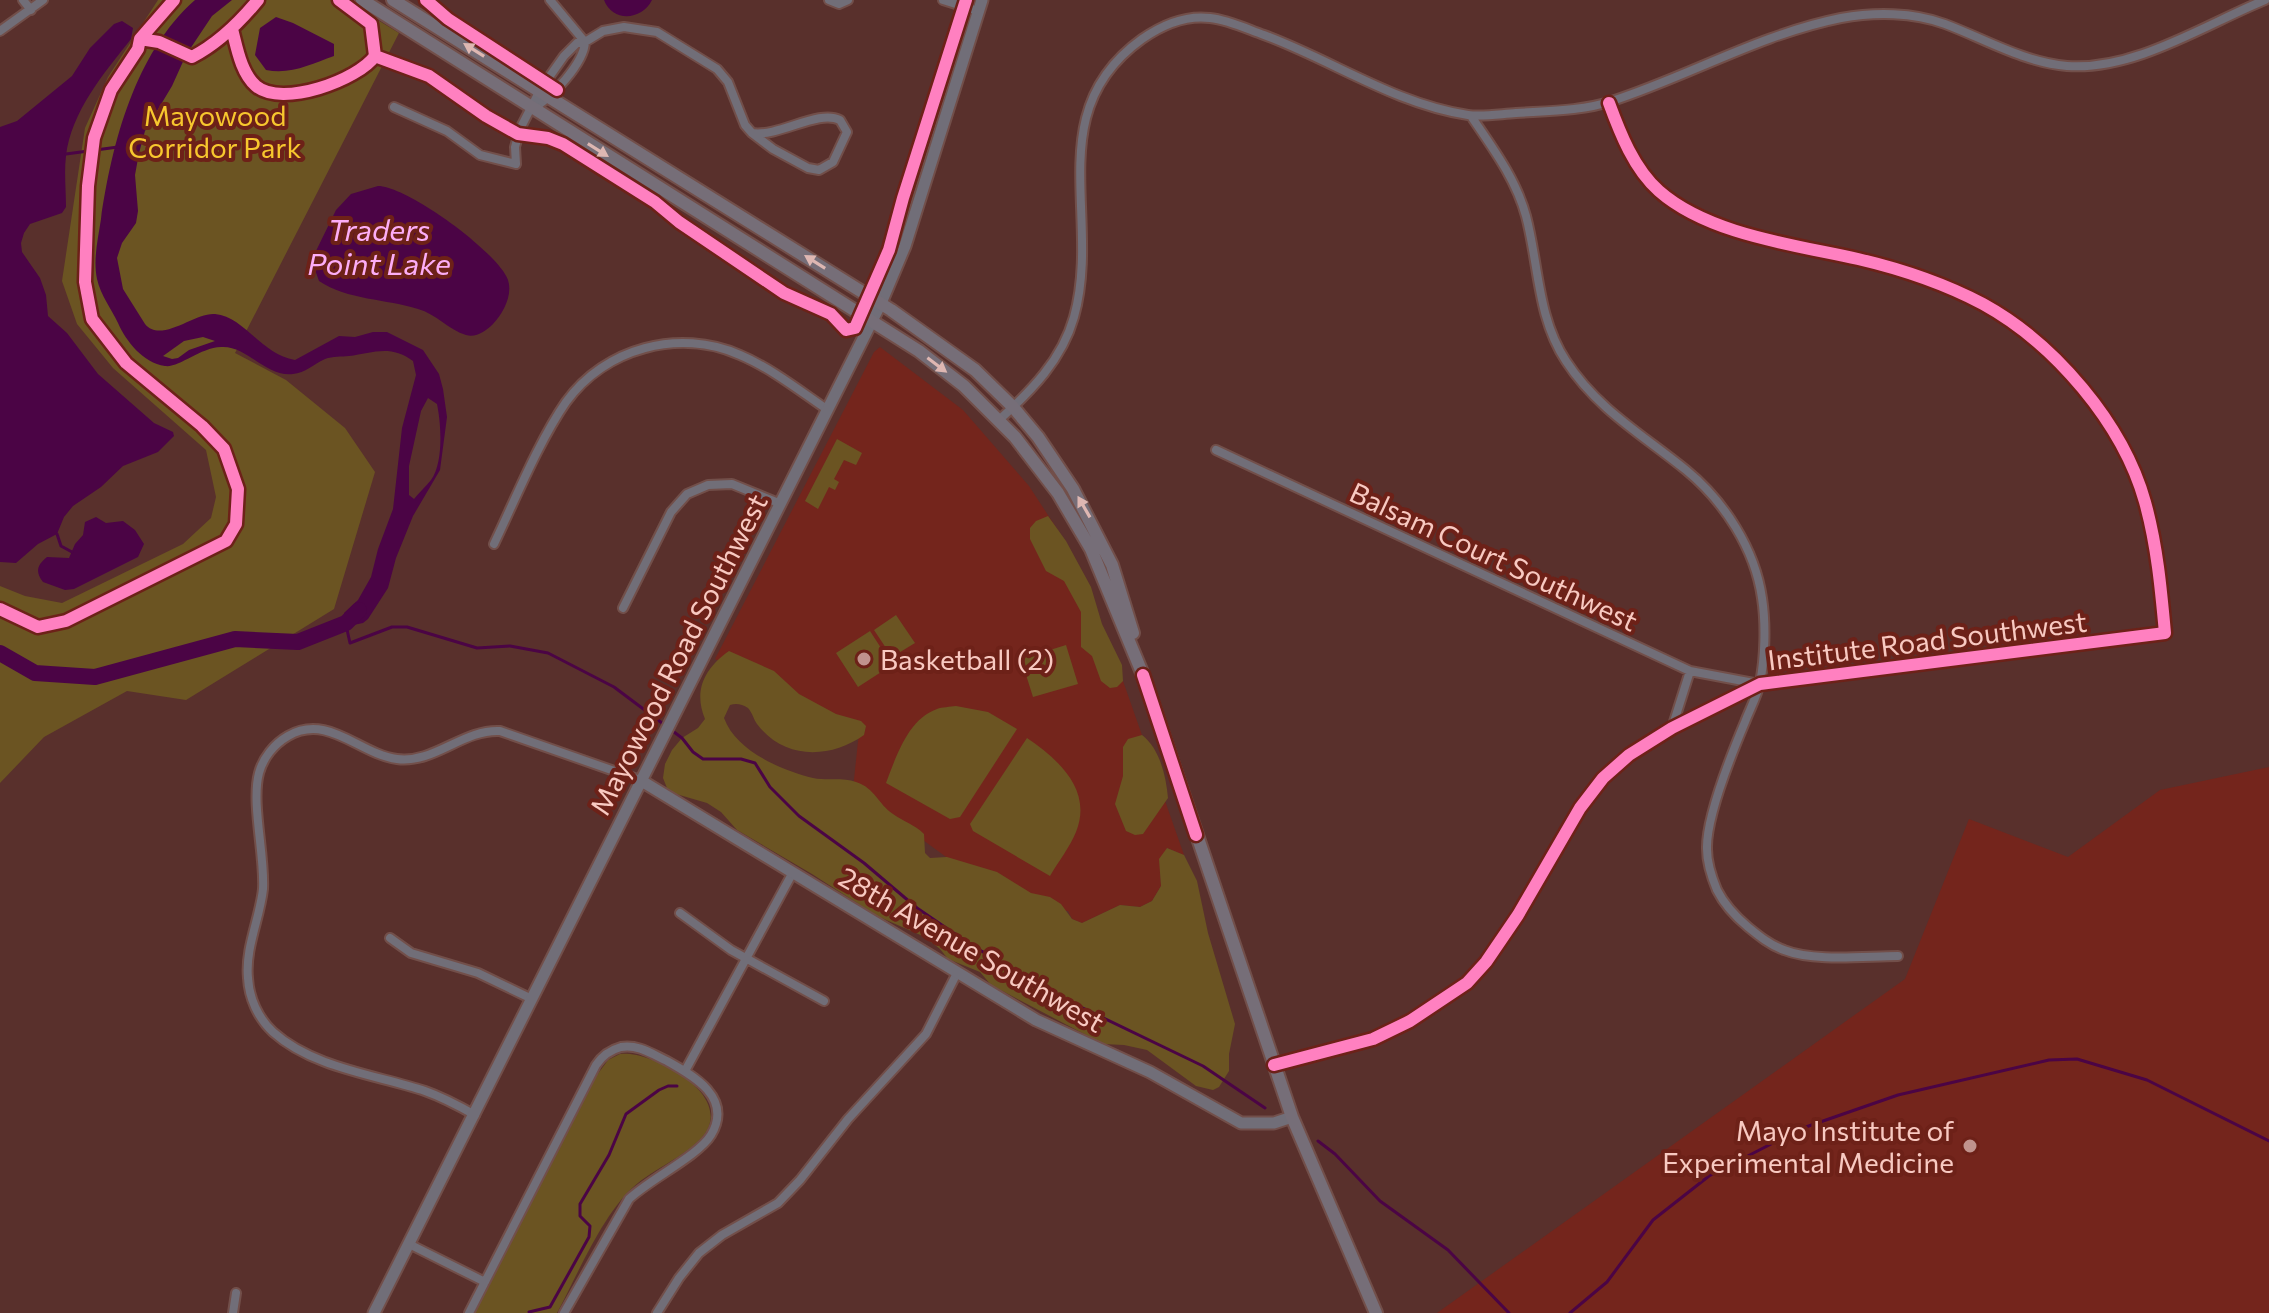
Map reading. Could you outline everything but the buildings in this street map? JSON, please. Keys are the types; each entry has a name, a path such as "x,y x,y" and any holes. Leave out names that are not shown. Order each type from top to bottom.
{"main road":[{"path":"362,0 939,366 999,420 1058,493 1091,549 1143,675 1292,1117 1376,1313"},
{"path":"393,0 881,303 975,370 1013,407 1056,462 1089,515 1127,608 1143,675"}],"street":[{"path":"23,0 31,10"},
{"path":"0,31 43,0"},
{"path":"394,107 447,131 480,155 516,164 517,139 532,108 584,51 585,42 550,0"},
{"path":"829,0 839,4 848,0"},
{"path":"943,0 980,5"},
{"path":"999,420 1032,390 1051,364 1066,339 1076,311 1083,218 1080,146 1086,112 1099,84 1116,60 1152,32 1171,23 1210,18 1234,24 1286,43 1393,93 1471,116 1609,103 1799,29 1843,18 1881,14 1940,22 2037,61 2069,66 2096,65 2136,57 2265,0"},
{"name":"Mayowood Road Southwest","path":"374,1313 881,303 905,246 980,5"},
{"path":"546,94 574,45 603,31 624,27 650,30 711,64 722,74 732,91 745,125 752,133 796,162 819,170 830,166 847,132 840,120 828,116 774,133 752,133"},
{"name":"Institute Road Southwest","path":"1274,1065 1373,1039 1410,1021 1467,983 1486,962 1518,915 1580,808 1603,778 1629,755 1672,728 1760,684 2165,633 2159,570 2145,500 2114,432 2064,367 2028,336 1985,306 1944,286 1862,260 1747,236 1679,205 1659,191 1641,170 1619,131 1609,103"},
{"path":"1471,116 1519,195 1539,292 1564,358 1585,389 1599,403 1708,491 1742,538 1755,569 1763,599 1760,684 1731,755 1709,831 1706,849 1717,891 1742,922 1782,949 1799,955 1898,956"},
{"path":"494,544 561,410 587,378 625,354 677,343 716,346 754,361 828,410"},
{"name":"Balsam Court Southwest","path":"1216,450 1690,671 1760,684"},
{"path":"623,608 671,512 687,494 708,485 732,484 781,504"},
{"path":"1672,728 1690,671"},
{"path":"475,1115 429,1092 344,1068 300,1049 274,1032 256,1010 250,993 247,966 263,889 258,789 263,762 274,746 287,736 312,730 331,731 381,755 402,759 426,756 477,733 500,731 640,780"},
{"name":"28th Avenue Southwest","path":"640,780 1036,1020 1193,1093 1241,1123 1274,1123 1292,1117"},
{"path":"685,1071 792,874"},
{"path":"680,913 747,959 824,1001"},
{"path":"390,938 411,953 478,973 532,999"},
{"path":"657,1313 699,1253 722,1235 778,1203 800,1180 848,1119 920,1042 957,973"},
{"path":"469,1313 600,1059 611,1051 633,1047 646,1050 705,1085 714,1099 717,1113 714,1130 705,1143 629,1199 564,1313"},
{"path":"409,1244 485,1282"},
{"path":"233,1313 236,1293"}],"shaded area":[{"path":"880,347 963,410 1029,486 1057,529 1123,681 1184,855 1167,848 1160,868 1161,886 1152,901 1140,907 1120,905 1082,923 1072,919 1068,911 1012,905 853,789 859,732 715,659 874,352"},
{"name":"Mayo Institute of Experimental Medicine","path":"2269,767 2269,1313 1437,1313 1905,979 1969,819 2068,857 2160,790"}],"green space":[{"name":"Mayowood Corridor Park","path":"158,0 345,0 399,33 235,353 286,380 345,428 375,472 334,609 186,700 127,691 44,737 0,783 0,586 25,596 62,603 183,544 211,518 216,497 206,450 113,368 77,324 62,281 85,128 108,77"},
{"path":"837,439 862,453 856,465 844,460 834,479 839,482 835,490 829,487 818,509 805,501"},
{"path":"1048,516 1066,541 1091,587 1102,624 1122,665 1123,681 1117,687 1110,688 1101,681 1092,656 1081,647 1081,612 1064,581 1046,571 1030,539 1030,528 1036,521"},
{"path":"896,615 915,643 892,657 874,630"},
{"name":"Basketball (2)","path":"870,631 892,665 858,687 836,653"},
{"path":"1066,645 1078,684 1033,697 1021,659"},
{"path":"729,651 774,671 799,694 866,726 864,735 837,748 822,752 794,750 768,736 748,708 734,704 730,705 724,718 738,740 761,757 787,770 813,778 846,780 862,785 888,810 924,834 925,853 930,858 947,857 997,872 1031,893 1050,897 1061,904 1072,919 1082,923 1120,905 1140,907 1152,901 1161,886 1159,859 1167,848 1184,855 1197,881 1208,933 1235,1024 1229,1071 1219,1087 1213,1090 1196,1086 1147,1050 1103,1044 991,985 980,972 948,959 925,937 877,916 737,830 721,812 707,803 676,794 667,788 663,778 665,764 682,738 698,728 705,719 700,699 704,680 713,665"},
{"path":"956,706 988,712 1017,729 960,817 950,819 886,783 904,740 918,721 937,709"},
{"path":"1142,735 1161,764 1168,798 1143,834 1135,835 1126,831 1115,804 1123,776 1123,747 1128,739"},
{"path":"1027,738 1070,777 1080,803 1076,832 1050,876 973,831 970,824"},
{"path":"620,1054 633,1054 665,1065 695,1085 705,1098 710,1112 709,1126 688,1150 638,1183 614,1209 557,1313 475,1313 597,1075 608,1060"}],"water":[{"path":"195,0 232,0 212,16 186,55 145,131 139,153 135,175 136,223 122,243 117,258 123,289 145,324 160,331 207,315 225,316 272,351 295,360 339,336 387,332 423,350 439,374 447,417 440,470 413,516 388,588 363,623 344,627 344,613 358,600 371,577 393,509 402,428 416,375 413,361 397,353 381,351 328,358 302,372 283,374 239,351 221,347 171,366 157,364 143,356 121,330 97,279 97,242 120,130 142,73 174,22","holes":["203,337 215,341 189,350 178,358 163,356 184,341","428,398 437,404 440,453 431,480 414,499 409,495 409,466 421,411"]},
{"path":"604,0 652,0 642,12 628,16 614,13"},
{"path":"276,17 334,44 334,56 292,70 266,70 255,55 260,28"},
{"path":"122,21 133,28 131,39 90,94 69,140 65,162 66,207 62,213 30,224 21,243 22,252 40,278 48,316 67,333 98,374 154,423 173,432 174,436 158,452 123,466 101,487 73,506 57,534 38,544 16,563 0,562 0,127 17,121 72,76 90,48 114,24"},
{"name":"Traders Point Lake","path":"378,186 409,197 450,222 501,268 508,280 508,298 500,315 487,329 477,335 466,335 425,311 342,292 319,281 313,264 315,253 336,210 351,194"},
{"path":"96,517 106,523 123,521 135,530 144,544 138,557 74,589 65,590 43,582 38,572 41,563 47,557 69,558 83,535 85,522"}],"waterway":[{"path":"66,154 118,147"},
{"path":"57,534 61,546 72,552"},
{"path":"0,653 35,673 95,677 235,639 298,642 346,623 359,610"},
{"path":"346,625 350,643 392,627 407,627 477,648 510,646 548,653 614,687 682,738 703,759 741,759 755,763 770,787 799,816 864,863 917,908 971,945 1064,999 1203,1066 1265,1108"},
{"path":"1570,1313 1607,1282 1653,1220 1709,1176 1800,1129 1898,1095 2049,1060 2077,1059 2147,1080 2269,1141"},
{"path":"529,1312 550,1307 589,1237 590,1226 580,1216 580,1204 609,1155 626,1114 659,1090 677,1086"},
{"path":"1318,1141 1335,1154 1380,1201 1448,1250 1509,1313"}],"cycle path":[{"path":"0,609 38,627 66,621 226,541 236,524 238,489 224,449 202,426 126,363 92,319 85,282 88,186 94,138 111,90 138,49 140,39 174,0"},
{"path":"140,39 159,42 192,57 228,32 258,0"},
{"path":"232,29 243,67 256,86 268,92 301,93 337,82 353,74 375,56 371,24 339,0"},
{"path":"426,0 448,19 557,90"},
{"path":"375,56 429,76 518,134 548,138 563,144 655,202 679,222 784,293 831,314 846,330 855,328 889,250 966,0"},
{"path":"1274,1065 1373,1039 1410,1021 1467,983 1486,962 1518,915 1580,808 1603,778 1629,755 1672,728 1760,684 2165,633 2153,534 2135,472 2103,415 2060,363 2009,320 1953,290 1874,263 1754,236 1702,218 1679,206 1659,191 1642,172 1623,138 1609,103"},
{"path":"1143,675 1196,835"}],"place":[{"name":"Basketball (2)","path":"864,659"},
{"name":"Mayo Institute of Experimental Medicine","path":"1970,1146"}]}
